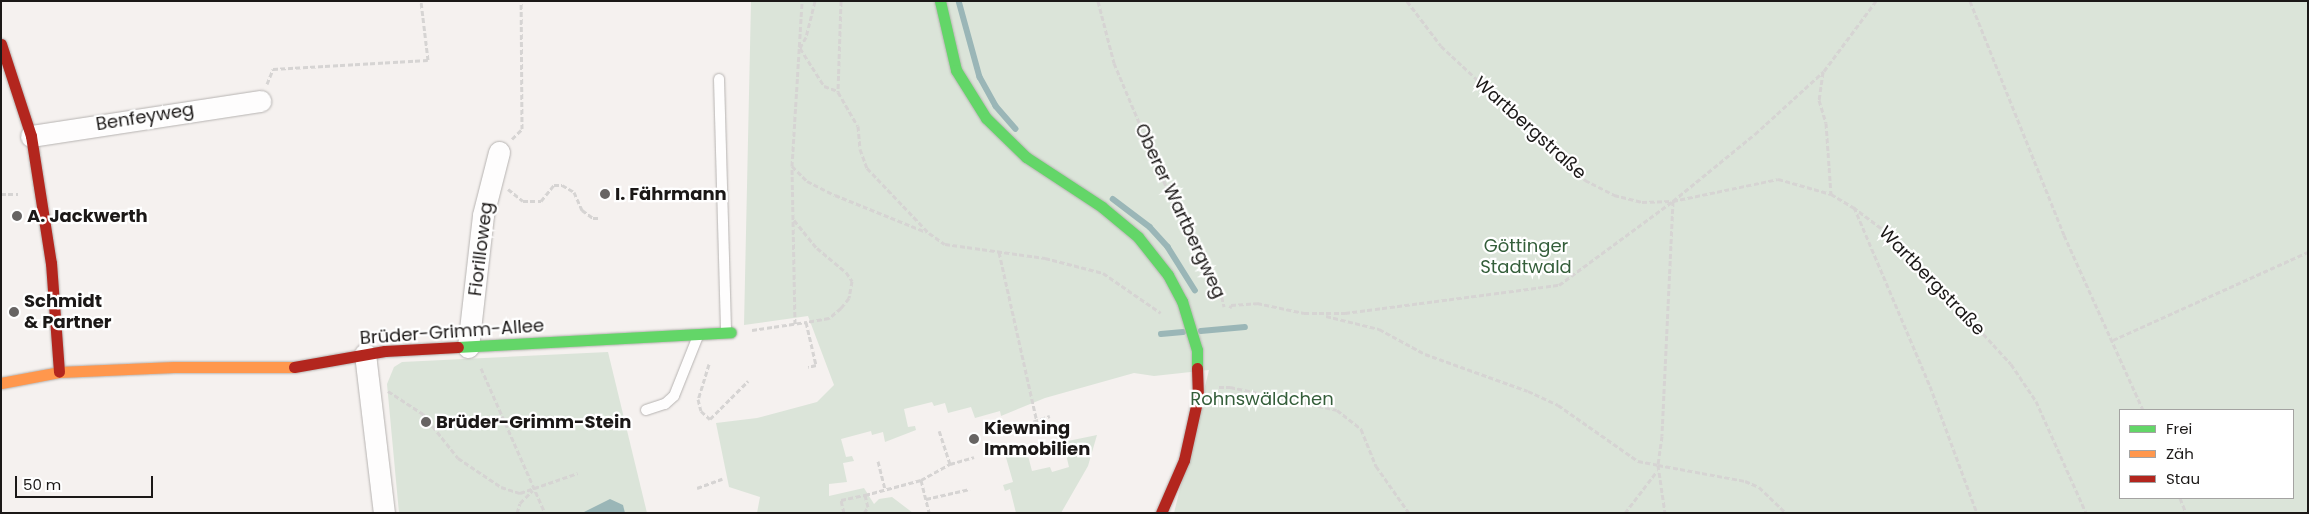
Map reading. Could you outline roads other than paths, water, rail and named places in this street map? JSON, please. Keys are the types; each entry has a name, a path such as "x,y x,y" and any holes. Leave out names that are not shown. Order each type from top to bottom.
{"street":[{"path":"940,1 956,70 986,118 1026,157 1102,208 1138,237 1168,275 1191,322 1199,365 1198,389 1189,445 1161,513"},
{"path":"1,44 31,136 52,263 59,372"},
{"name":"Benfeyweg","path":"31,136 260,101"},
{"name":"Fiorilloweg","path":"471,347 483,215 499,152"},
{"name":"Brüder-Grimm-Allee","path":"1,383 59,372 174,367 298,367 366,354 729,332"},
{"path":"366,354 384,513"}],"lane":[{"path":"720,79 729,332"},
{"path":"646,410 665,404 674,396 699,335"}],"water":[{"path":"610,499 623,505 625,513 582,513"}],"waterway":[{"path":"959,1 980,77 996,106 1016,129"},
{"path":"1113,199 1150,227 1168,247 1195,290"},
{"path":"1201,331 1245,327"},
{"path":"1161,334 1183,332"}],"place":[{"name":"I. Fährmann","path":"605,194"},
{"name":"A. Jackwerth","path":"17,216"},
{"name":"Schmidt & Partner","path":"14,312"},
{"name":"Brüder-Grimm-Stein","path":"426,422"},
{"name":"Kiewning Immobilien","path":"974,439"}],"park label":[{"name":"Göttinger Stadtwald","path":"1526,257"},
{"name":"Rohnswäldchen","path":"1262,399"}]}
